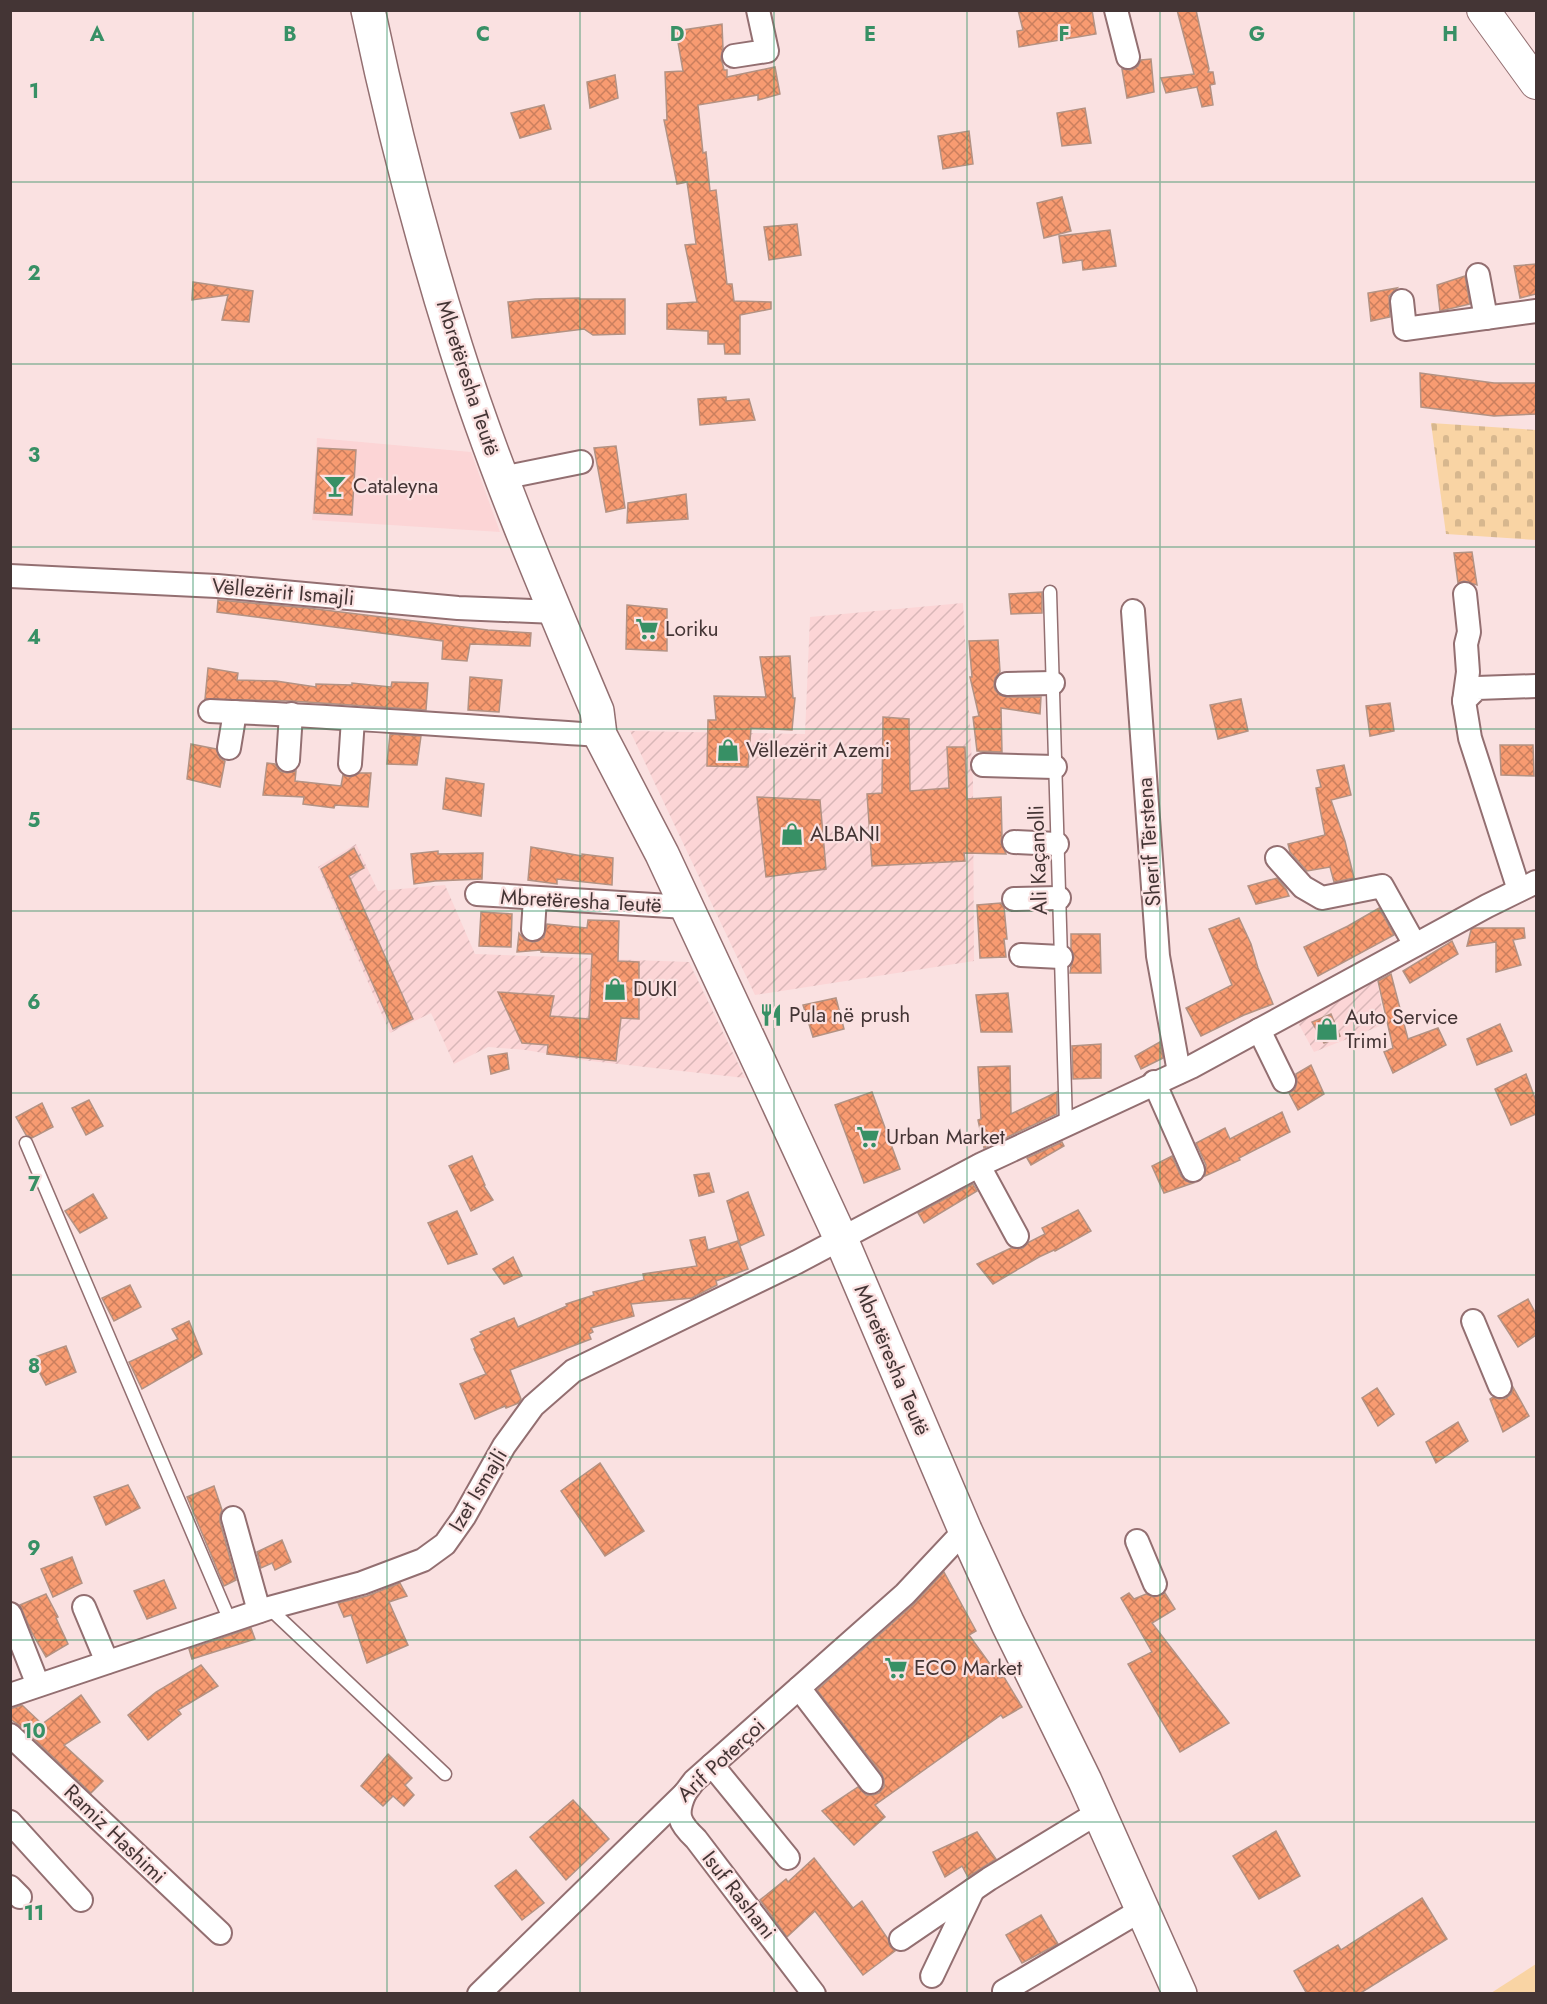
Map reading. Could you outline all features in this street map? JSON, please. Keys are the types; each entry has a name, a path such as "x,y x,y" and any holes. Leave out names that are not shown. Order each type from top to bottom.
{"main road":[{"name":"Mbretëresha Teutë","path":"368,10 389,105 423,236 456,349 502,478 597,711 600,735 662,854 841,1239 965,1530 1099,1812 1180,1994"}],"street":[{"path":"734,56 767,51 758,10"},
{"path":"1116,10 1128,57"},
{"path":"1483,10 1536,83"},
{"path":"1478,275 1486,318"},
{"path":"1402,301 1405,328 1536,312"},
{"path":"502,478 581,462"},
{"name":"Vëllezërit Ismajli","path":"12,575 218,586 458,608 556,612"},
{"path":"841,1239 979,1166 1179,1072 1528,886 1470,738 1464,701 1468,672 1466,644 1469,632 1465,594"},
{"name":"Sherif Tërstena","path":"1133,611 1158,956 1179,1072"},
{"path":"1007,684 1053,683"},
{"path":"1464,701 1477,688 1536,686"},
{"path":"210,711 291,714 600,735"},
{"path":"230,748 235,712"},
{"path":"288,760 291,714"},
{"path":"350,764 353,719"},
{"path":"983,765 1055,767"},
{"path":"1014,842 1057,844"},
{"path":"1276,858 1303,887 1322,898 1382,886 1415,945"},
{"name":"Mbretëresha Teutë","path":"477,894 686,907"},
{"path":"534,929 535,898"},
{"path":"1014,899 1059,898"},
{"path":"1021,955 1061,957"},
{"path":"1259,1030 1284,1081"},
{"path":"1154,1083 1193,1170"},
{"path":"979,1166 1017,1236"},
{"name":"Izet Ismajli","path":"10,1695 264,1610 362,1583 423,1560 445,1544 464,1517 504,1446 533,1406 573,1371 841,1239"},
{"path":"1473,1321 1500,1386"},
{"path":"233,1518 264,1610"},
{"name":"Arif Poterçoi","path":"479,1994 685,1793 694,1781 905,1594 965,1530"},
{"path":"1137,1541 1155,1584"},
{"path":"84,1607 107,1662"},
{"path":"10,1614 38,1685"},
{"path":"799,1688 871,1782"},
{"name":"Ramiz Hashimi","path":"10,1735 219,1933"},
{"path":"712,1765 788,1858"},
{"name":"Isuf Rashani","path":"685,1793 680,1803 679,1815 682,1827 702,1848 814,1994"},
{"path":"901,1939 981,1884 1099,1812"},
{"path":"10,1822 81,1900"},
{"path":"932,1976 981,1884"},
{"path":"1004,1991 1143,1909"}],"lane":[{"name":"Ali Kaçanolli","path":"1050,592 1066,1125"},
{"path":"26,1143 230,1621"},
{"path":"264,1610 445,1774"}],"shaded area":[{"path":"317,438 471,452 500,532 312,520"},
{"path":"963,603 973,782 974,961 755,995 630,731 805,734 810,617"},
{"path":"356,844 378,891 445,885 475,954 689,962 745,1078 488,1047 454,1064 431,1013 390,1033 318,867"},
{"path":"1376,976 1385,1024 1314,1052 1295,1017"}],"green space":[{"path":"1431,423 1536,430 1536,540 1446,534"},
{"path":"1536,1964 1536,1993 1491,1993"}],"building":[{"path":"1018,10 1092,10 1096,34 1019,47 1017,31 1023,30"},
{"path":"1177,10 1196,10 1208,72 1213,72 1215,84 1210,85 1213,105 1202,107 1197,87 1166,93 1161,78 1194,74"},
{"path":"722,24 721,57 724,70 727,70 727,77 775,67 780,94 758,100 758,95 698,105 710,191 716,190 727,284 732,284 734,301 771,302 771,309 740,315 740,354 725,354 724,344 708,344 708,331 667,329 667,304 697,302 685,245 696,244 687,182 677,184 664,120 667,120 665,72 683,71 676,31"},
{"path":"1151,59 1154,92 1127,98 1122,69 1132,70 1141,60"},
{"path":"615,75 618,98 590,108 587,82"},
{"path":"544,105 551,129 520,138 511,113"},
{"path":"1085,108 1091,143 1062,146 1057,113"},
{"path":"969,131 973,164 943,169 938,136"},
{"path":"1062,197 1071,231 1044,238 1037,203"},
{"path":"797,224 801,255 769,260 764,227"},
{"path":"1110,230 1116,266 1083,270 1082,260 1063,263 1059,236"},
{"path":"1536,264 1536,294 1520,298 1514,266"},
{"path":"1465,276 1470,304 1440,311 1437,285"},
{"path":"193,282 253,291 249,322 222,320 228,295 192,300"},
{"path":"1397,288 1389,296 1390,317 1371,321 1368,293"},
{"path":"579,298 625,299 625,334 593,335 584,329 512,338 508,302"},
{"path":"1420,373 1494,383 1536,383 1536,414 1494,416 1421,407"},
{"path":"726,397 726,401 749,399 755,420 700,425 698,399"},
{"path":"616,446 625,508 606,512 594,448"},
{"path":"318,448 356,450 352,515 314,513"},
{"path":"686,494 688,519 627,523 628,503"},
{"path":"1472,552 1477,585 1464,581 1458,583 1454,553"},
{"path":"1042,592 1042,613 1011,614 1009,594"},
{"path":"218,600 531,633 530,646 470,644 467,661 442,659 443,641 217,612"},
{"name":"Loriku","path":"627,605 667,609 667,651 626,649"},
{"path":"998,640 1000,672 995,678 995,690 1007,697 1041,697 1040,714 1001,708 1002,752 977,751 973,717 979,716 970,677 972,677 969,641"},
{"path":"790,656 793,698 795,698 792,730 751,728 748,767 707,766 708,720 716,720 714,696 766,697 760,657"},
{"path":"208,668 238,673 237,680 276,681 316,687 316,684 352,685 352,683 391,687 392,682 428,683 426,710 291,701 205,699"},
{"path":"470,677 502,680 499,712 468,710"},
{"path":"1241,699 1248,731 1218,739 1210,705"},
{"path":"1390,703 1394,731 1370,736 1366,706"},
{"path":"883,717 909,719 910,791 949,788 947,747 965,747 967,799 1001,797 1001,842 1006,854 964,853 965,861 872,866 867,794 882,793"},
{"path":"390,734 421,736 417,765 387,764"},
{"path":"191,744 216,749 220,758 225,761 220,787 187,779"},
{"path":"1500,745 1533,745 1534,776 1501,775"},
{"path":"267,763 275,764 280,771 287,773 296,771 295,781 341,786 343,775 350,777 360,773 371,773 368,807 335,805 334,808 303,804 304,797 263,795"},
{"path":"1344,765 1351,795 1331,800 1345,841 1354,878 1334,882 1330,867 1307,871 1290,852 1288,844 1325,835 1316,788 1321,787 1317,770"},
{"path":"446,778 484,784 481,816 443,809"},
{"name":"ALBANI","path":"757,797 820,800 826,869 766,877"},
{"path":"531,847 582,856 582,854 613,858 612,885 557,879 557,884 528,880"},
{"path":"354,848 364,868 349,876 413,1019 393,1029 321,869"},
{"path":"438,851 438,854 483,853 482,879 414,884 411,854"},
{"path":"1277,878 1289,896 1256,904 1248,886"},
{"path":"1001,903 1004,907 1007,939 1004,939 1006,957 980,958 977,905"},
{"path":"1379,908 1394,935 1318,976 1304,947"},
{"path":"481,912 512,914 511,947 479,946"},
{"path":"1239,918 1273,1004 1201,1036 1186,1008 1232,985 1209,929"},
{"path":"588,920 619,921 618,961 639,962 639,1019 621,1018 616,1061 547,1054 548,1045 522,1043 498,992 554,996 550,1016 589,1019 592,954 541,952 541,950 517,952 519,933 525,940 533,942 544,937 547,924 587,928"},
{"path":"1474,928 1524,928 1525,938 1513,940 1521,965 1496,972 1496,942 1467,946 1471,930"},
{"path":"1071,934 1100,934 1101,973 1070,973 1074,957 1071,949"},
{"path":"1452,941 1458,954 1410,983 1403,971"},
{"path":"1391,974 1408,1039 1438,1028 1446,1045 1393,1073 1384,1052 1393,1048 1378,981"},
{"path":"1008,993 1012,1032 981,1032 976,995"},
{"path":"836,998 844,1029 813,1037 803,1005"},
{"name":"Auto Service Trimi","path":"1331,1014 1340,1036 1324,1043 1312,1022"},
{"path":"1500,1024 1512,1051 1477,1065 1467,1039"},
{"path":"1160,1042 1163,1058 1141,1069 1135,1056"},
{"path":"1101,1044 1101,1078 1073,1079 1072,1046"},
{"path":"507,1053 509,1069 491,1074 488,1056"},
{"path":"1311,1065 1324,1094 1298,1110 1289,1093 1295,1089 1296,1074"},
{"path":"1010,1066 1011,1114 1057,1092 1057,1114 984,1148 978,1120 981,1119 978,1067"},
{"path":"1526,1074 1536,1101 1536,1114 1511,1125 1495,1089"},
{"name":"Urban Market","path":"872,1092 900,1169 864,1183 835,1105"},
{"path":"89,1100 103,1126 86,1135 72,1108"},
{"path":"42,1103 53,1127 32,1138 26,1135 16,1117"},
{"path":"1282,1112 1290,1132 1239,1158 1240,1160 1205,1176 1206,1165 1196,1143 1225,1128 1230,1139"},
{"path":"1062,1142 1064,1146 1031,1165 1027,1158"},
{"path":"472,1156 484,1186 493,1200 471,1211 449,1166"},
{"path":"1172,1156 1181,1176 1193,1183 1164,1193 1152,1166"},
{"path":"709,1173 714,1192 699,1196 694,1175"},
{"path":"973,1184 977,1191 924,1223 918,1213"},
{"path":"748,1192 764,1235 740,1246 727,1201"},
{"path":"93,1194 107,1218 80,1233 65,1211"},
{"path":"1078,1210 1091,1231 1055,1251 1039,1257 993,1284 977,1264 1011,1248 1023,1248 1029,1242 1045,1234 1042,1228"},
{"path":"457,1211 477,1254 448,1264 428,1223"},
{"path":"705,1237 708,1250 738,1241 748,1269 716,1281 717,1285 692,1298 631,1304 634,1316 591,1328 593,1332 589,1334 591,1339 510,1370 521,1399 519,1403 506,1408 505,1406 475,1419 460,1384 486,1374 471,1339 482,1334 480,1332 514,1318 518,1327 567,1306 566,1304 594,1295 593,1292 644,1280 643,1274 697,1266 690,1240"},
{"path":"513,1257 522,1276 504,1284 493,1269"},
{"path":"130,1285 141,1307 114,1321 102,1298"},
{"path":"1528,1299 1536,1314 1536,1335 1518,1347 1498,1316"},
{"path":"189,1321 202,1354 142,1389 129,1362 178,1339 172,1329"},
{"path":"66,1346 76,1372 46,1385 32,1358"},
{"path":"1513,1387 1529,1416 1503,1432 1490,1399 1493,1397 1506,1398 1511,1394"},
{"path":"1377,1388 1394,1414 1378,1426 1362,1398"},
{"path":"1458,1422 1468,1441 1436,1463 1426,1442"},
{"path":"600,1463 644,1531 605,1556 561,1491"},
{"path":"128,1485 140,1508 106,1525 94,1497"},
{"path":"214,1486 222,1510 220,1522 236,1580 224,1586 187,1497"},
{"path":"282,1540 291,1562 275,1570 272,1563 261,1568 257,1552"},
{"path":"72,1557 82,1583 53,1597 41,1569"},
{"name":"ECO Market","path":"944,1572 976,1631 969,1635 1000,1678 1004,1677 1022,1707 1003,1718 1001,1715 875,1805 885,1817 854,1845 822,1811 858,1787 866,1795 879,1793 884,1787 884,1780 882,1774 817,1690 914,1604"},
{"path":"164,1580 176,1608 147,1619 134,1591"},
{"path":"400,1583 407,1596 389,1602 408,1645 367,1663 351,1615 344,1617 338,1603 367,1596"},
{"path":"1129,1593 1134,1599 1146,1594 1154,1597 1165,1593 1175,1609 1152,1623 1229,1723 1180,1752 1128,1664 1152,1652 1121,1598"},
{"path":"46,1594 68,1644 46,1657 20,1605"},
{"path":"251,1628 255,1639 192,1659 189,1649"},
{"path":"201,1665 218,1686 178,1710 181,1714 148,1740 128,1715 156,1692"},
{"path":"81,1695 100,1722 64,1745 103,1781 91,1793 10,1719 10,1709 22,1705 42,1724"},
{"path":"388,1754 412,1778 405,1785 414,1795 404,1806 393,1796 383,1806 361,1786"},
{"path":"573,1800 609,1839 566,1880 530,1837"},
{"path":"1276,1831 1300,1876 1259,1899 1233,1856"},
{"path":"977,1832 996,1859 968,1877 962,1866 945,1877 933,1852"},
{"path":"814,1858 853,1908 862,1901 895,1951 863,1975 815,1911 787,1937 760,1900 786,1879 788,1882"},
{"path":"516,1870 544,1903 522,1920 495,1886"},
{"path":"1422,1898 1447,1939 1359,1994 1307,1994 1294,1971 1338,1945 1341,1950"},
{"path":"1041,1915 1058,1944 1022,1963 1006,1935"}],"place":[{"name":"Cataleyna","path":"335,486"},
{"name":"Loriku","path":"647,629"},
{"name":"Vëllezërit Azemi","path":"728,750"},
{"name":"ALBANI","path":"792,834"},
{"name":"DUKI","path":"615,989"},
{"name":"Pula në prush","path":"771,1015"},
{"name":"Auto Service Trimi","path":"1327,1029"},
{"name":"Urban Market","path":"868,1137"},
{"name":"ECO Market","path":"896,1668"}]}
